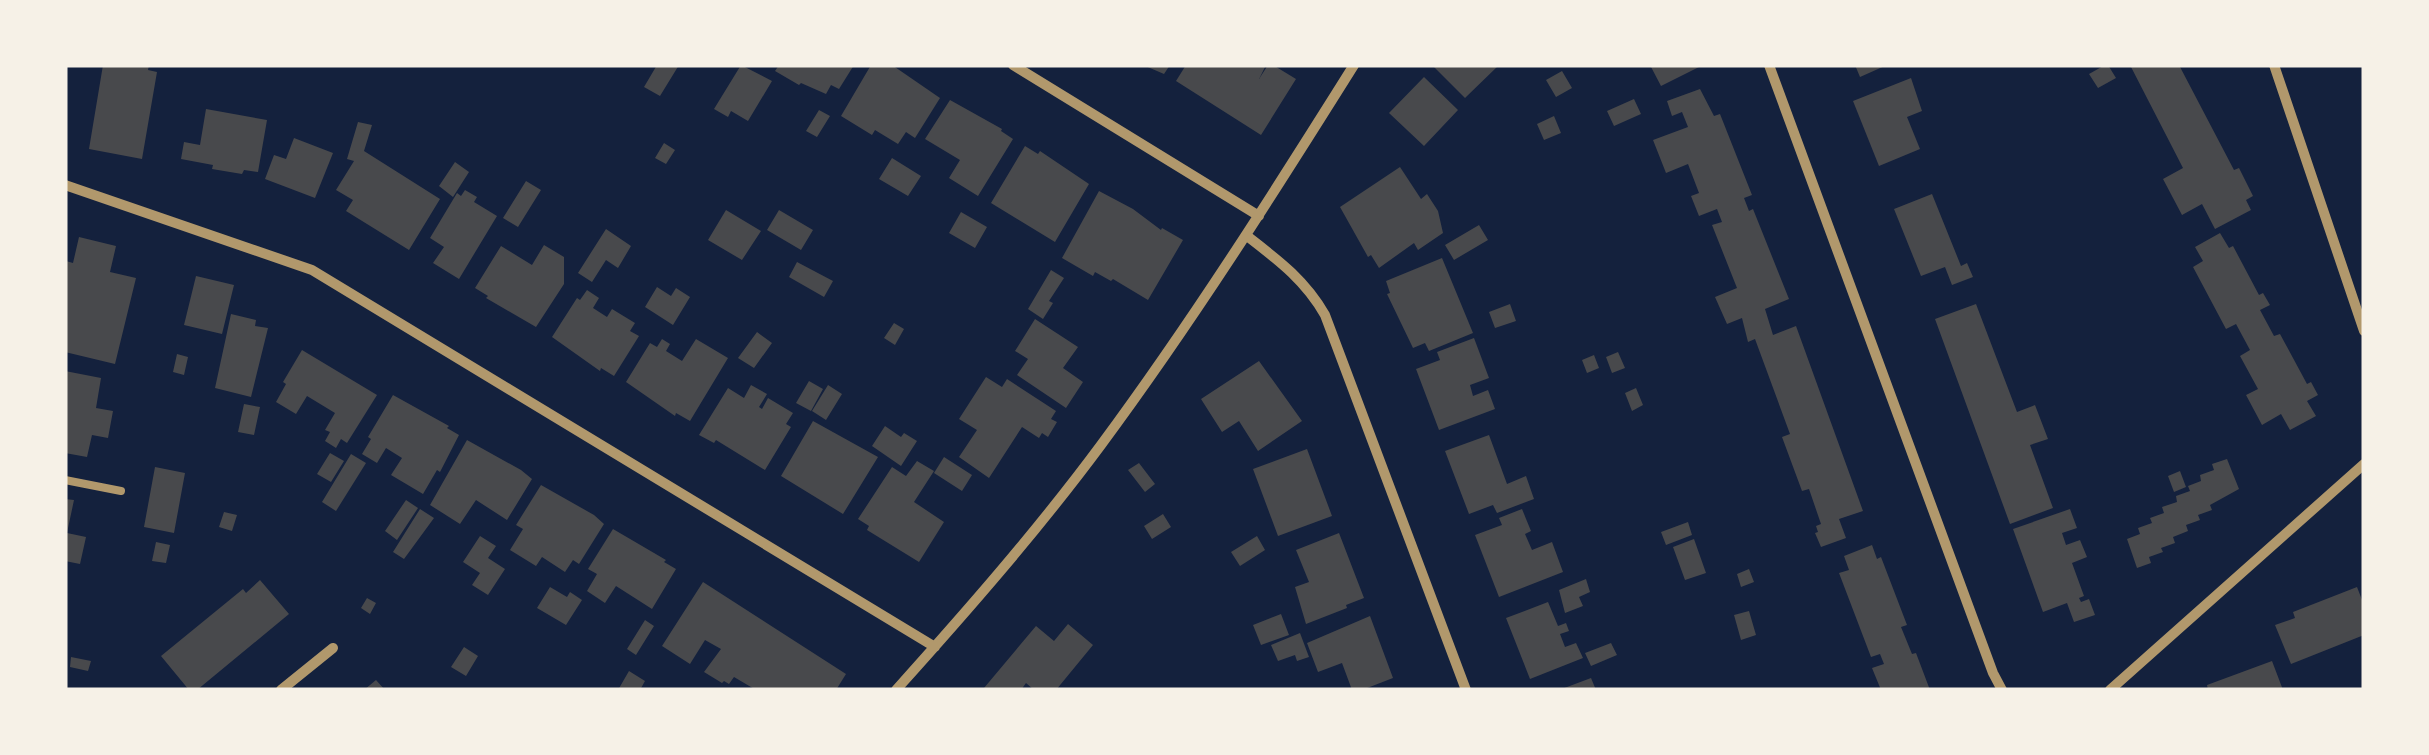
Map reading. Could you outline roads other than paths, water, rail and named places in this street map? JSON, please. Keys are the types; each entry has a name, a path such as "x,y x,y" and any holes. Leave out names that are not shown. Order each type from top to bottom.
{"street":[{"path":"1014,65 1260,216"},
{"path":"896,690 1099,447 1247,236 1354,65"},
{"path":"1770,65 1992,673 2002,690"},
{"path":"2274,65 2364,332"},
{"path":"65,185 312,270 935,647"},
{"path":"1247,236 1308,286 1325,315 1466,690"},
{"path":"2110,690 2364,464"},
{"path":"282,690 333,648"}],"lane":[{"path":"65,480 121,491"}]}
